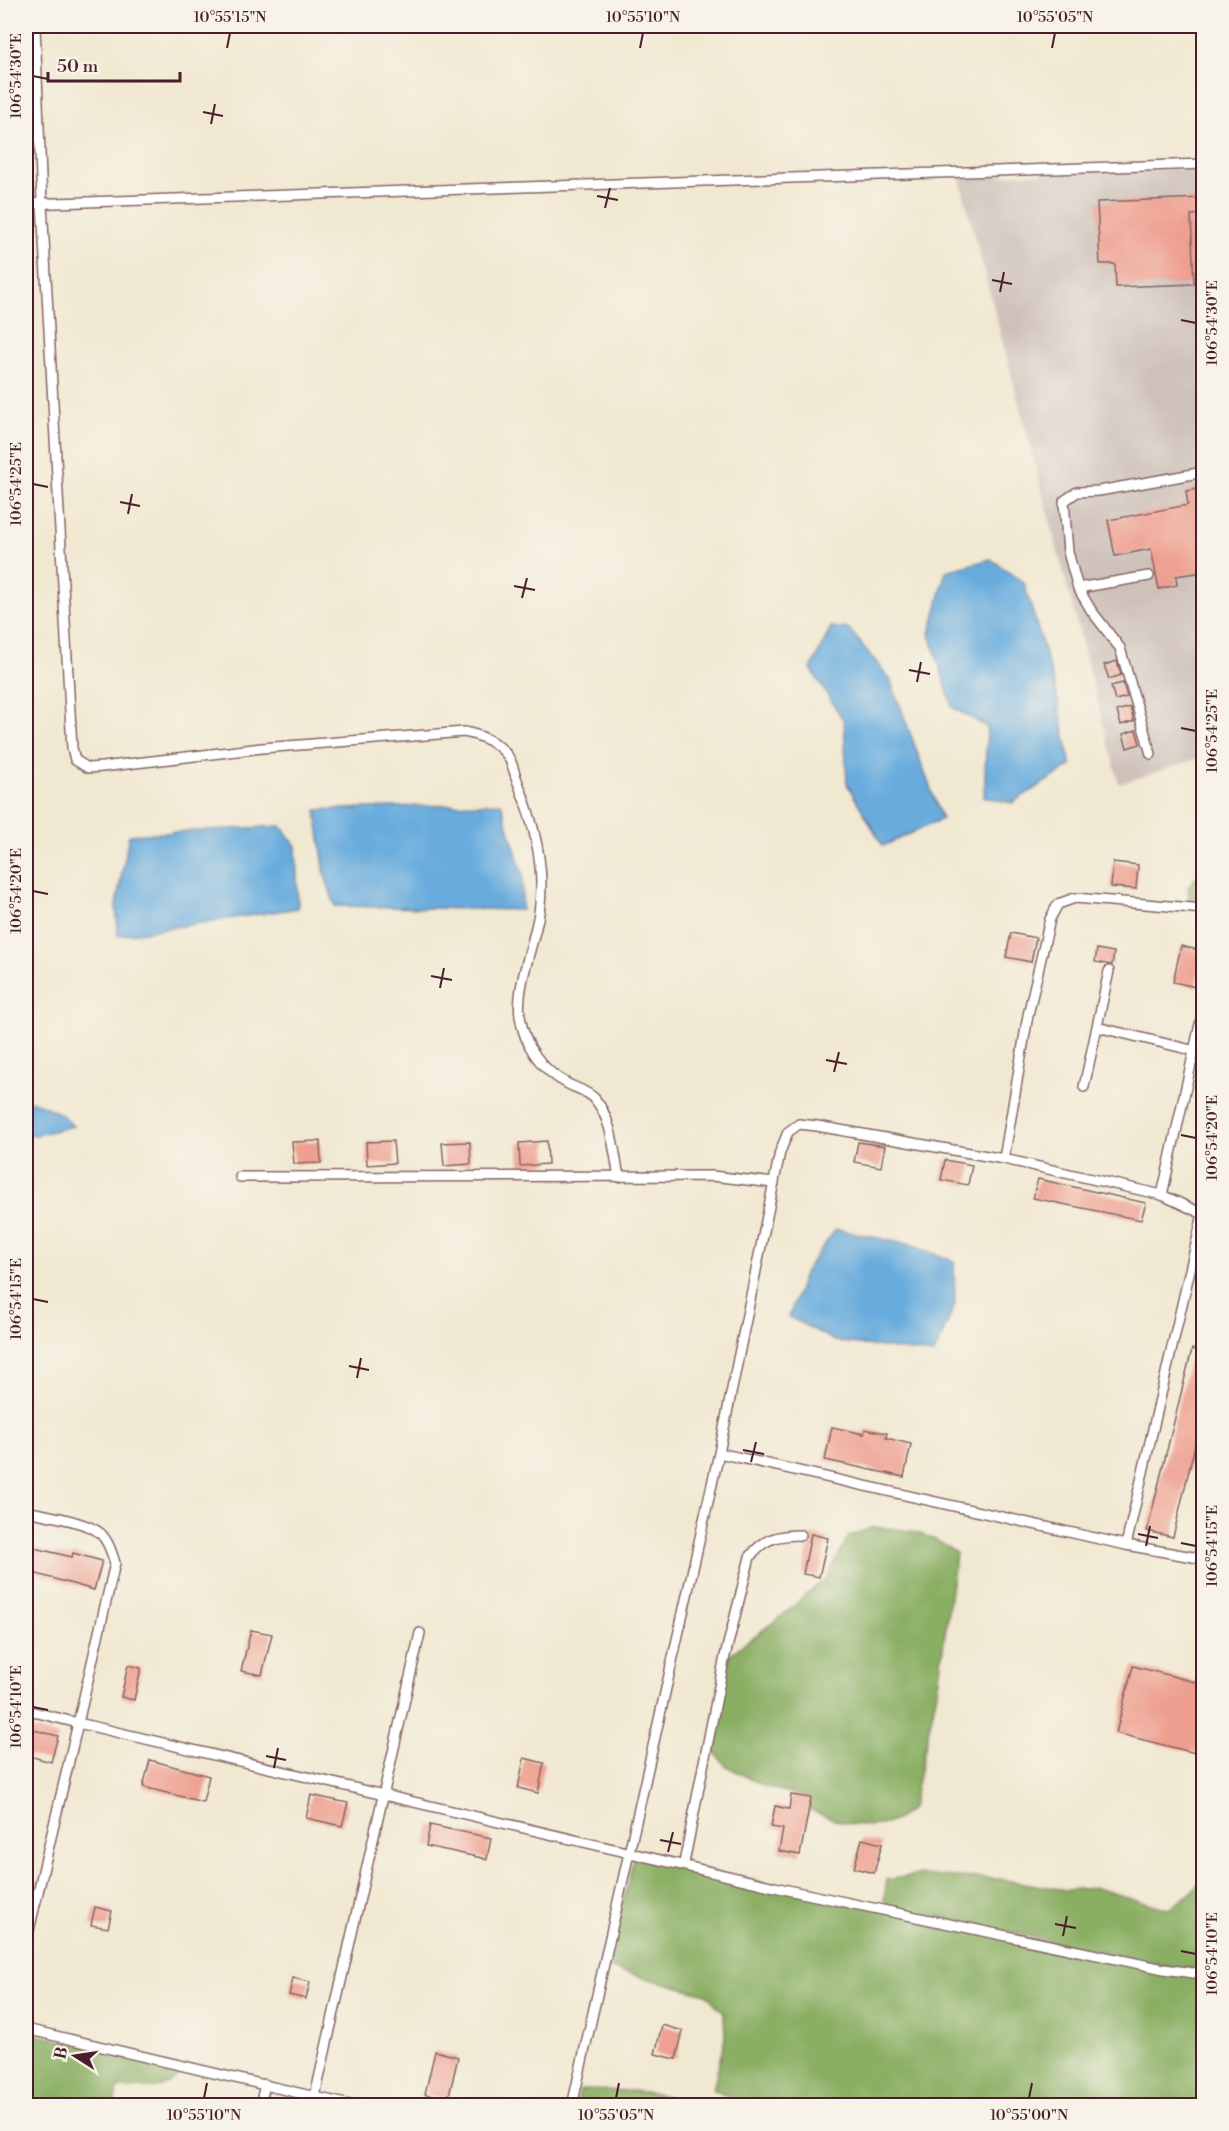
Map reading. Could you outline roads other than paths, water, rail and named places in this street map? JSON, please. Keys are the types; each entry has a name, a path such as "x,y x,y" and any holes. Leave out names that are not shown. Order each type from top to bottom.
{"lane":[{"path":"35,26 42,203 71,736 75,760 88,768 102,767 262,748 464,732 480,735 495,744 509,756 526,801 541,866 539,912 521,994 520,1014 524,1032 532,1053 550,1071 594,1097 604,1112 619,1177"},
{"path":"26,204 1203,164"},
{"path":"1151,754 1120,648 1091,610 1078,588 1068,552 1064,501 1077,492 1203,472"},
{"path":"1078,588 1149,576"},
{"path":"1004,1159 1028,1015 1050,919 1058,904 1075,898 1203,909"},
{"path":"1084,1087 1109,971"},
{"path":"1162,1195 1203,1006"},
{"path":"1097,1027 1203,1053"},
{"path":"572,2106 631,1852 719,1452 780,1152 788,1132 799,1124 1004,1159 1162,1195 1203,1214 1126,1545"},
{"path":"240,1177 712,1176 774,1183"},
{"path":"719,1452 1126,1545 1203,1559"},
{"path":"26,1511 88,1527 100,1533 110,1547 115,1563 26,1943"},
{"path":"684,1863 725,1656 750,1557 756,1548 771,1538 801,1535"},
{"path":"315,2096 420,1633"},
{"path":"26,1710 684,1863 792,1891 1164,1969 1193,1973 1203,1971"},
{"path":"26,2029 354,2106"},
{"path":"260,2106 265,2084"}],"water":[{"path":"991,559 1024,583 1055,687 1071,766 1012,803 984,797 987,727 952,707 930,634 946,571"},
{"path":"831,627 849,629 890,679 942,819 883,846 847,784 844,721 811,669"},
{"path":"501,803 523,875 522,910 335,906 325,875 316,810"},
{"path":"281,826 296,846 298,908 118,936 116,906 129,835"},
{"path":"33,1101 61,1114 73,1126 36,1135 26,1134 26,1103"},
{"path":"836,1229 911,1245 954,1261 955,1305 934,1354 835,1341 789,1317 805,1271"}]}
